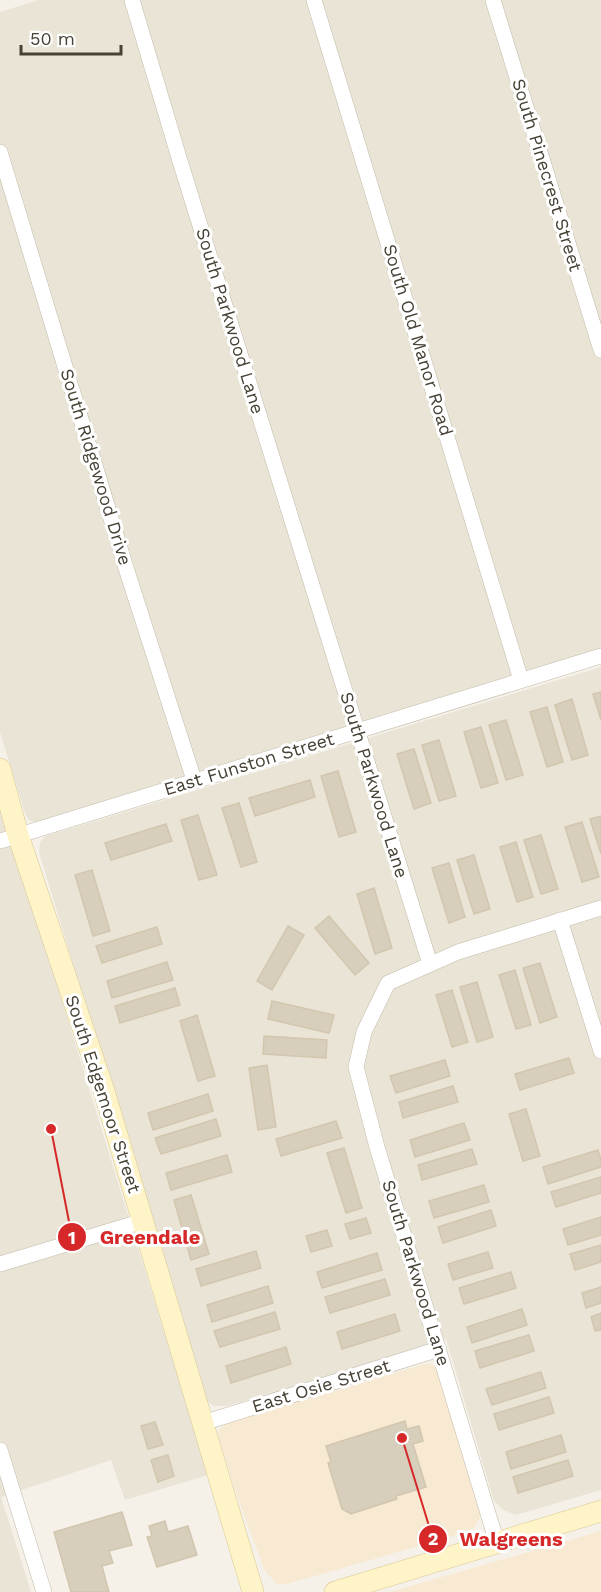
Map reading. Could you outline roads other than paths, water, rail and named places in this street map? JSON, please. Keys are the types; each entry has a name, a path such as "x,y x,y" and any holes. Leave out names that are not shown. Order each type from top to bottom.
{"street":[{"name":"South Parkwood Lane","path":"132,0 183,172 430,964 388,983 364,1032 356,1067 377,1147 497,1543"},
{"name":"South Old Manor Road","path":"314,0 520,681"},
{"name":"South Pinecrest Street","path":"493,0 601,350"},
{"name":"South Ridgewood Drive","path":"0,152 194,780"},
{"name":"East Funston Street","path":"9,838 601,656"},
{"name":"South Edgemoor Street","path":"0,769 9,838 104,1091 253,1592"},
{"path":"430,964 458,952 601,908"},
{"path":"560,920 601,1051"},
{"path":"0,1264 143,1221"},
{"name":"East Osie Street","path":"203,1423 439,1349"},
{"path":"0,1450 44,1592"},
{"path":"335,1592 601,1511"}],"place":[{"name":"Greendale","path":"51,1129"},
{"name":"Walgreens","path":"402,1438"}]}
